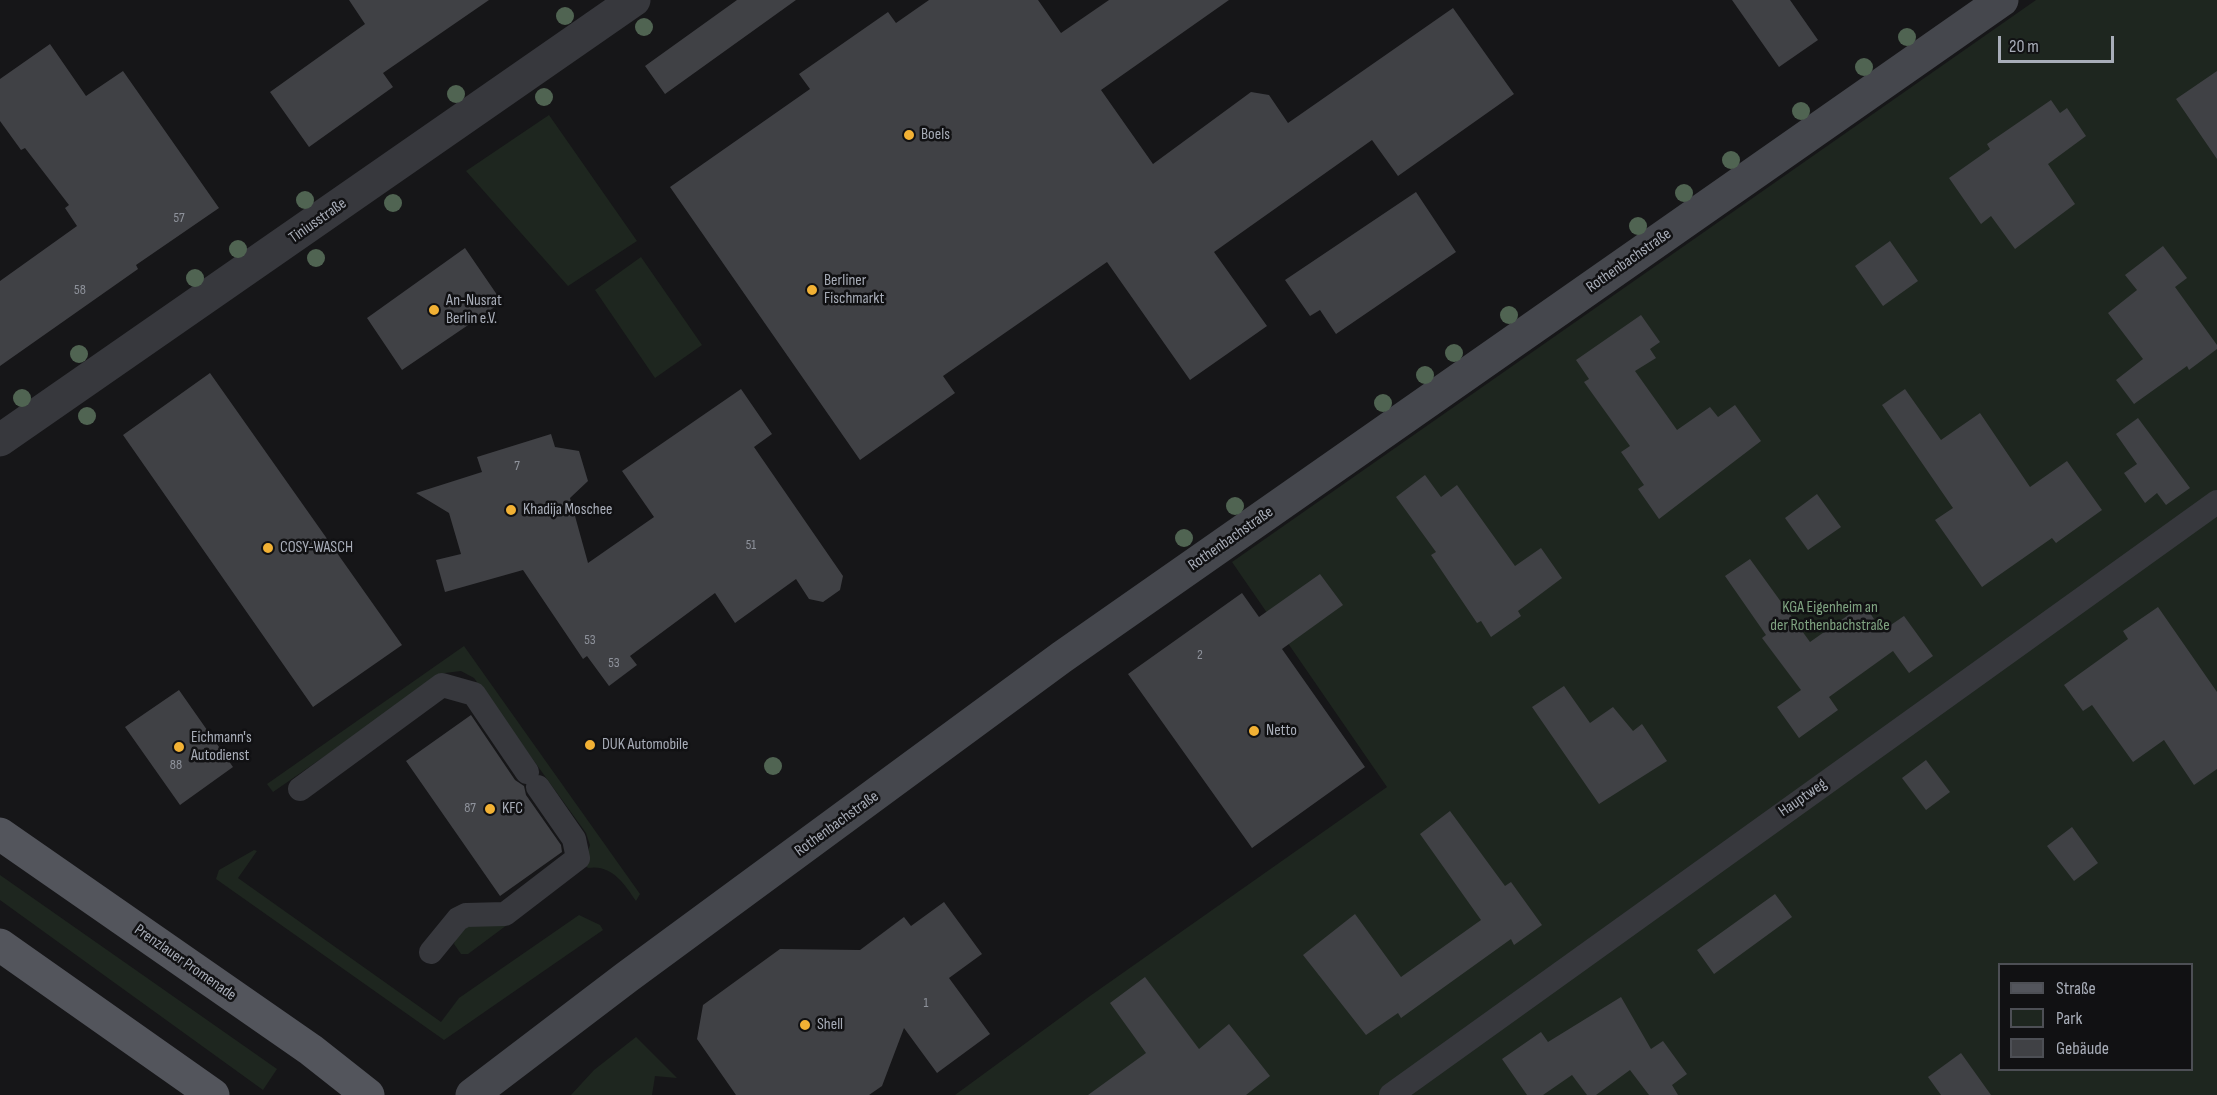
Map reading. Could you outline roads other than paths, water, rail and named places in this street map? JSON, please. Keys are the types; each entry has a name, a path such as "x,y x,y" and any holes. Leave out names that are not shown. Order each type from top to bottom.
{"main road":[{"name":"Rothenbachstraße","path":"472,1095 618,984 1062,657 2002,0"},
{"name":"Prenzlauer Promenade","path":"0,834 311,1050 368,1095"},
{"path":"0,945 213,1095"}],"street":[{"name":"Tiniusstraße","path":"0,440 634,0"}],"lane":[{"name":"Hauptweg","path":"1391,1095 2217,502"},
{"path":"300,789 442,685 474,694 574,839 578,858 505,914 466,915 458,919 431,952"}],"place":[{"name":"Boels","path":"909,135"},
{"name":"Berliner Fischmarkt","path":"812,290"},
{"name":"An-Nusrat Berlin e.V.","path":"434,310"},
{"name":"Khadija Moschee","path":"511,510"},
{"name":"COSY-WASCH","path":"268,548"},
{"name":"Netto","path":"1254,731"},
{"name":"DUK Automobile","path":"590,745"},
{"name":"Eichmann's Autodienst","path":"179,747"},
{"name":"KFC","path":"490,809"},
{"name":"Shell","path":"805,1025"}],"park label":[{"name":"KGA Eigenheim an der Rothenbachstraße","path":"1830,617"}]}
